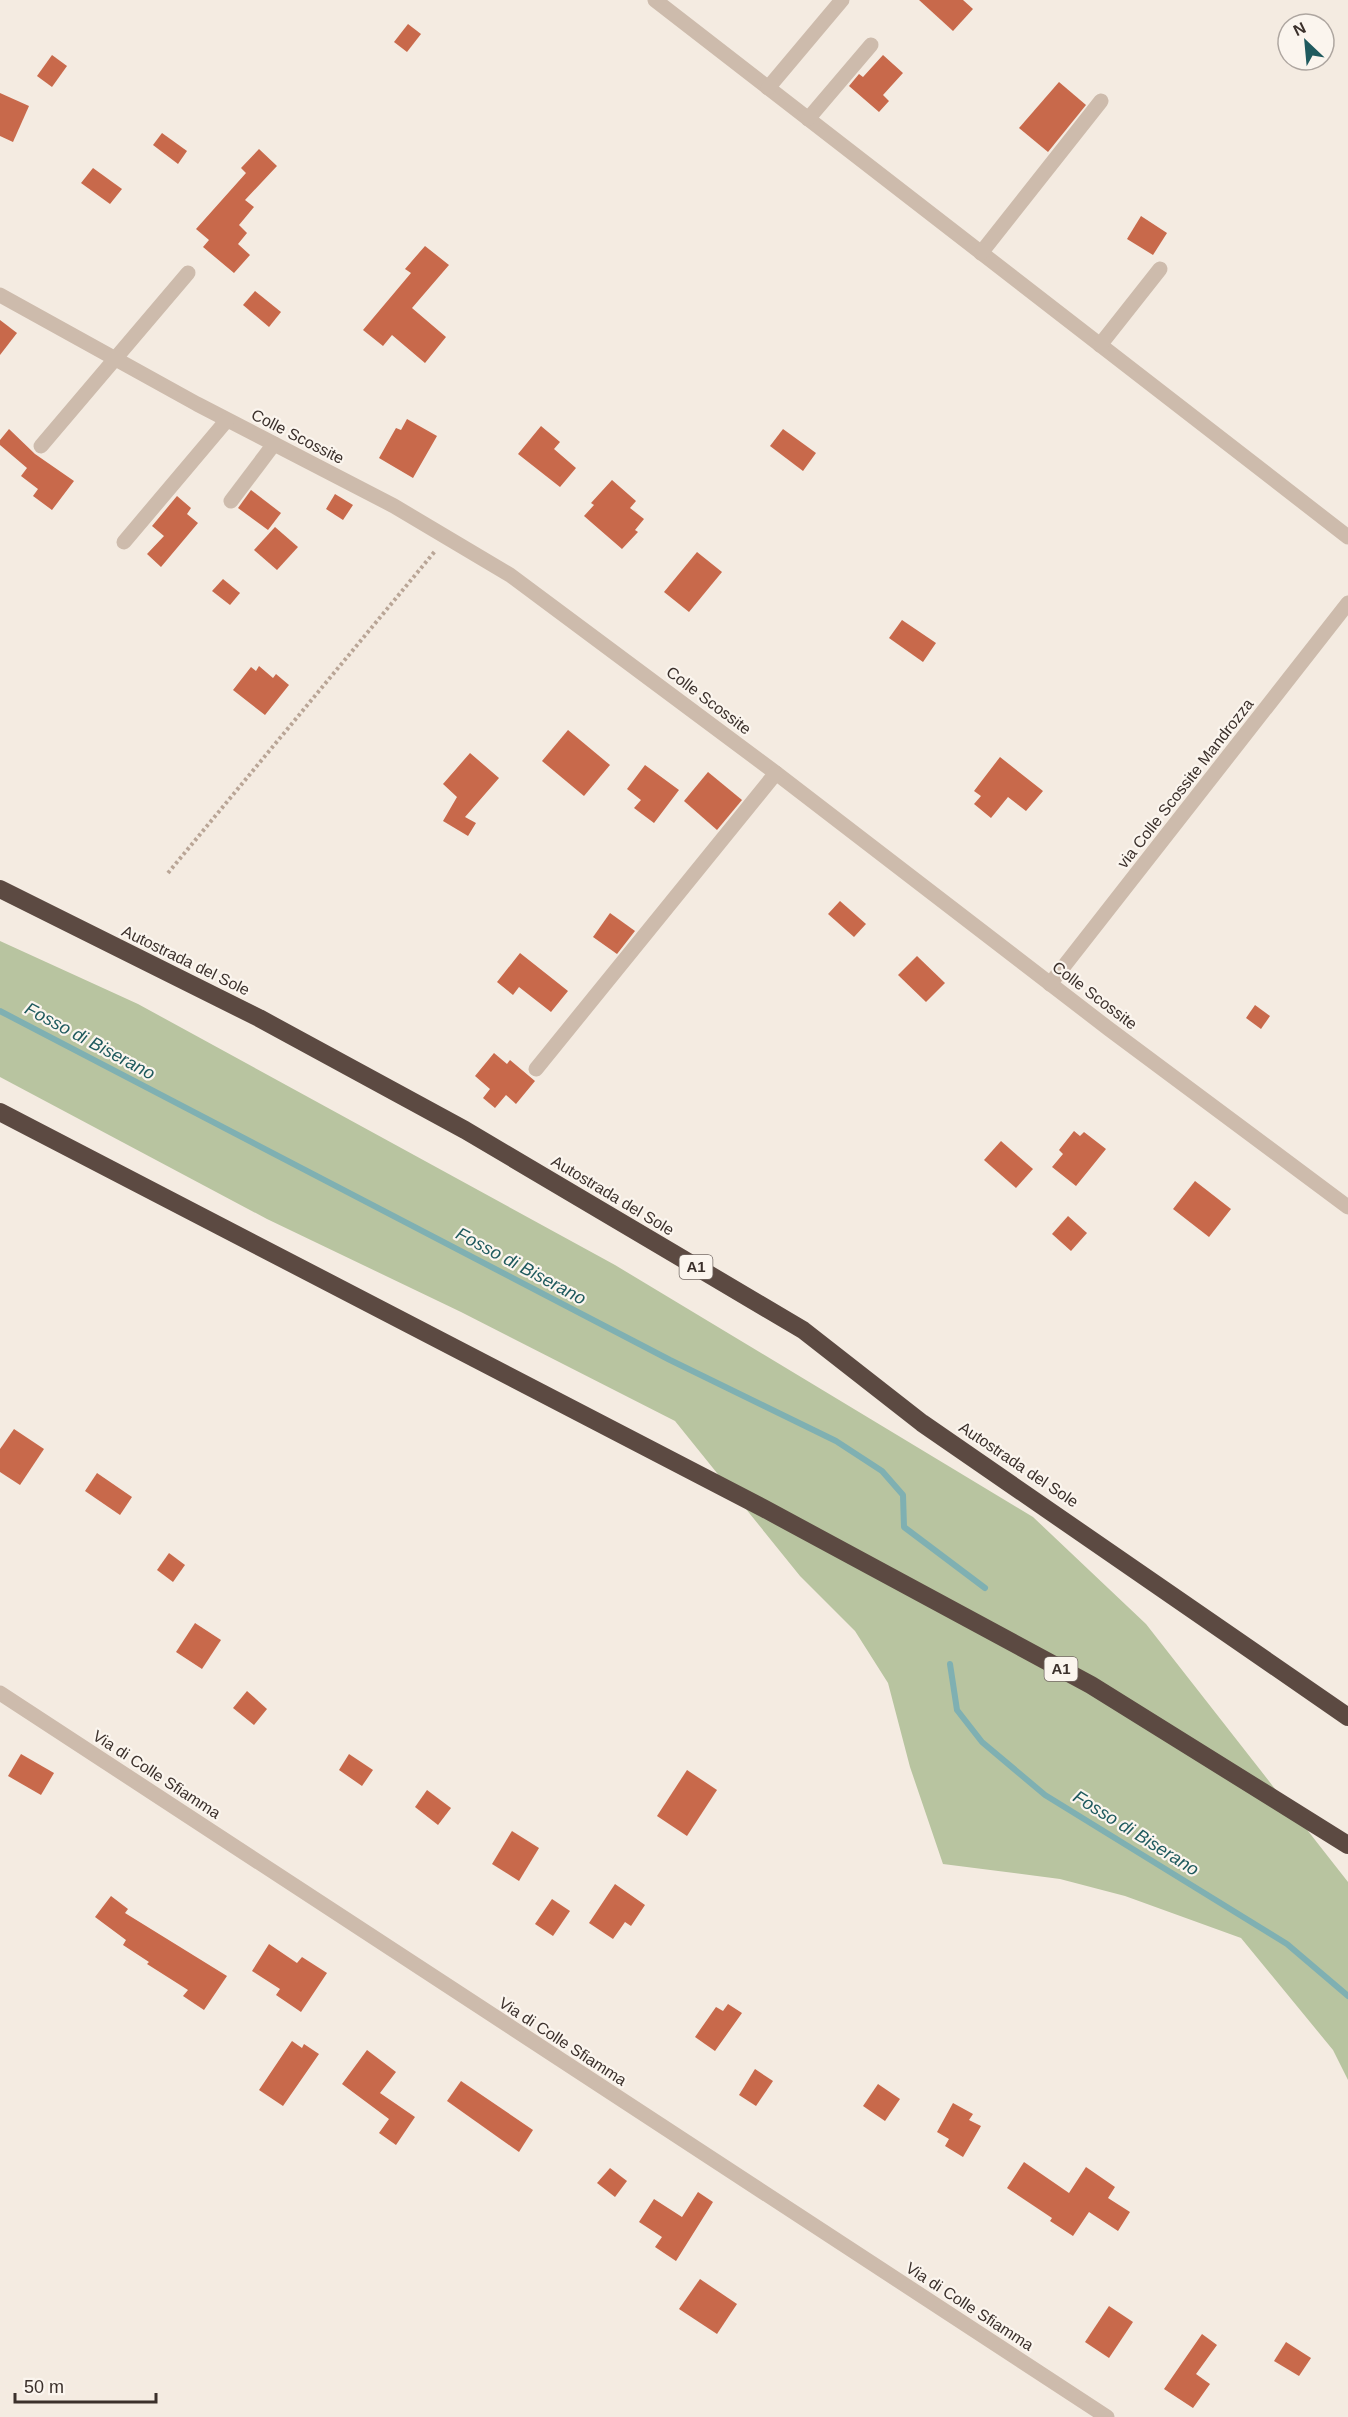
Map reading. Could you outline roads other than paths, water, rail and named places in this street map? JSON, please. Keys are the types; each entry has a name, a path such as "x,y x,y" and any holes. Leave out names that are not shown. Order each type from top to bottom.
{"highway":[{"name":"Autostrada del Sole","path":"0,889 259,1018 465,1130 802,1330 922,1423 1348,1717"},
{"name":"A1","path":"0,1112 765,1509 1091,1685 1348,1845"}],"street":[{"path":"654,0 1348,537"},
{"path":"768,88 842,0"},
{"path":"808,119 871,45"},
{"path":"981,253 1101,101"},
{"path":"1100,345 1160,269"},
{"path":"41,446 188,273"},
{"name":"Colle Scossite","path":"0,295 227,420 447,536 547,601 776,773 1050,984 1348,1206"},
{"path":"124,542 227,420"},
{"path":"231,501 274,444"},
{"name":"via Colle Scossite Mandrozza","path":"1050,984 1348,603"},
{"path":"536,1070 776,773"},
{"name":"Via di Colle Sfiamma","path":"0,1693 1107,2417"}],"waterway":[{"name":"Fosso di Biserano","path":"0,1011 670,1360 836,1441 882,1471 903,1495 904,1527 985,1588"},
{"name":"Fosso di Biserano","path":"950,1664 957,1710 982,1742 1045,1795 1287,1944 1348,1996"}]}
